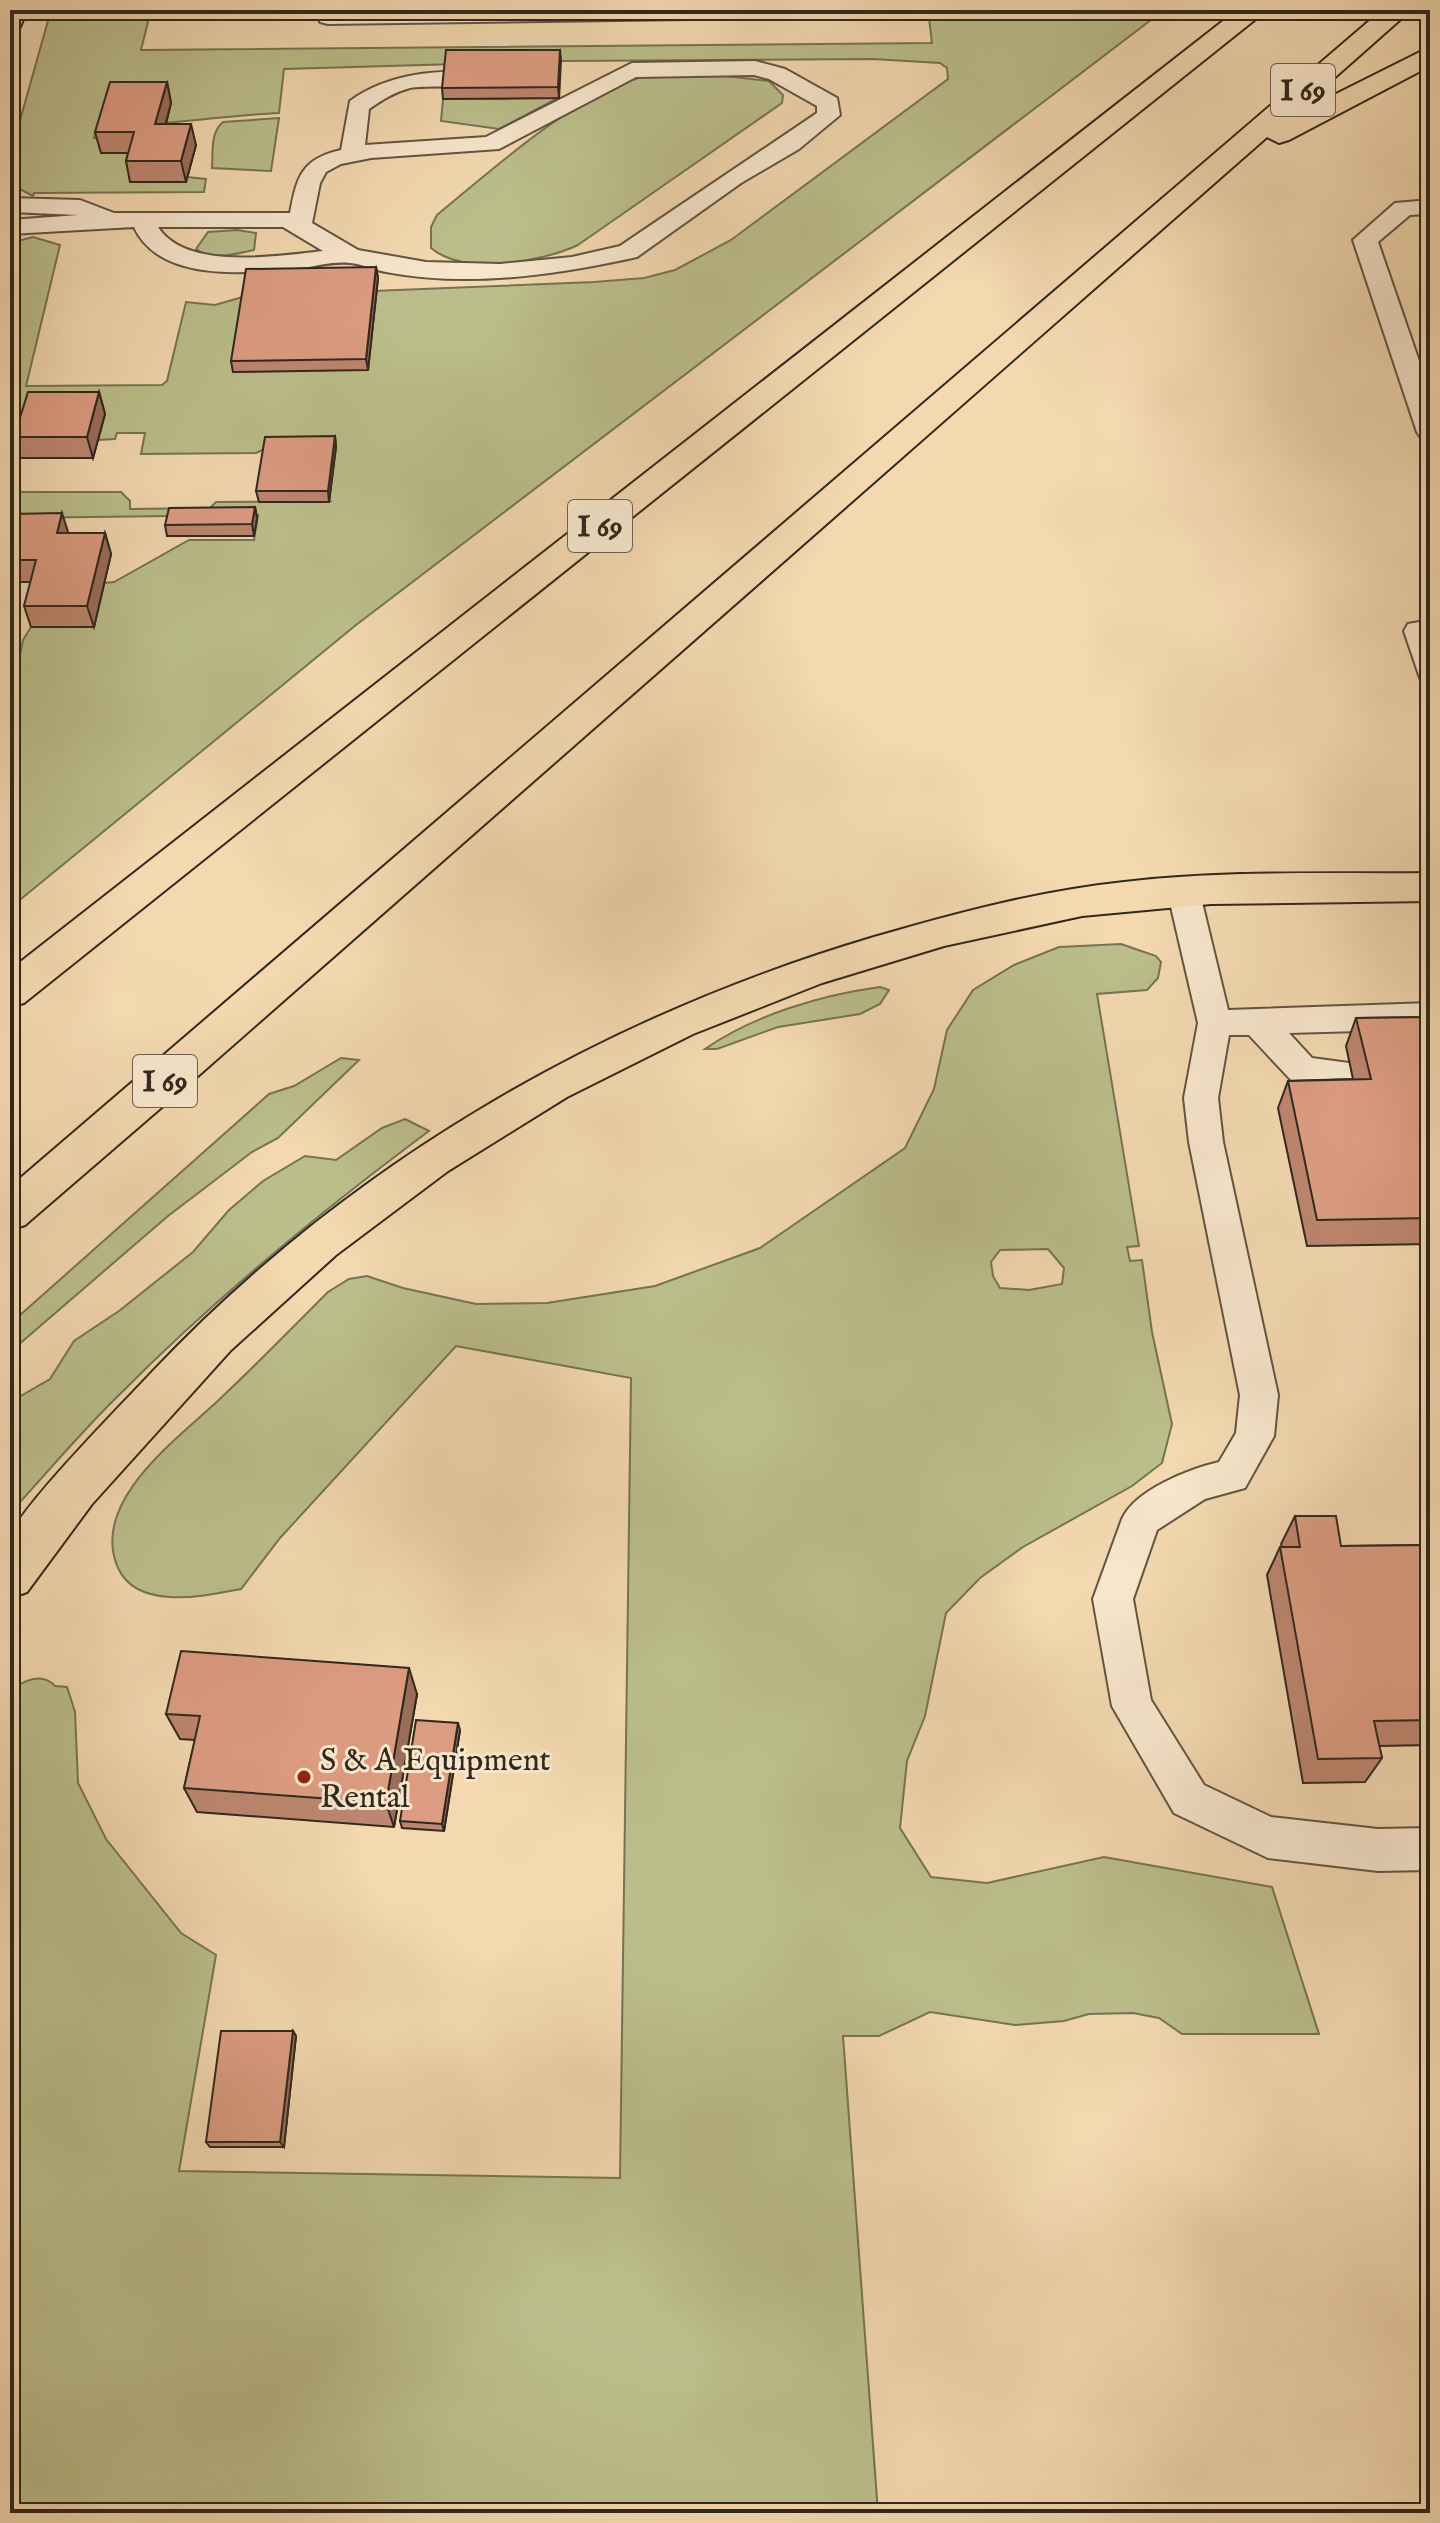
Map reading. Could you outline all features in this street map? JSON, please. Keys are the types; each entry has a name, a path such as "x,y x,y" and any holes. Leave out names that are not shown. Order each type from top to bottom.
{"main road":[{"path":"10,21 14,10"},
{"path":"1190,61 1216,10"},
{"name":"I 69","path":"10,992 1254,10"},
{"name":"I 69","path":"10,1212 321,949 1209,171 1398,10"},
{"path":"1209,171 1430,55"},
{"path":"10,1576 85,1479 154,1398 256,1298 352,1218 516,1105 593,1062 688,1017 800,973 921,936 1024,913 1087,901 1184,894 1430,887"}],"lane":[{"path":"329,10 328,17 832,10"},
{"path":"10,227 143,219 288,220 349,255 413,268 500,271 572,264 628,252 733,178 791,144 828,115 829,103 777,74 755,68 632,70 602,83 491,144 352,153 316,168 308,183 299,226"},
{"path":"352,153 358,106 393,83 412,79 516,78"},
{"path":"575,78 602,83"},
{"path":"10,205 80,207 110,220"},
{"path":"1430,207 1404,208 1365,240 1430,432"},
{"path":"143,219 151,237 186,258 308,270 349,255"},
{"path":"1430,630 1418,631 1430,671"},
{"path":"1184,894 1215,1023 1201,1098 1206,1142 1259,1395 1255,1436 1231,1476 1196,1484 1141,1519 1113,1599 1132,1706 1189,1799 1268,1837 1378,1850 1430,1849"},
{"path":"1215,1023 1430,1016"},
{"path":"1257,1021 1303,1071 1352,1074"}],"green space":[{"path":"51,10 151,10 141,50 932,43 928,10 1164,10 356,625 10,908 10,663 19,660 23,640 31,627 93,627 104,583 114,582 189,540 254,540 258,515 10,518 10,492 121,492 130,501 130,509 210,508 216,502 330,501 267,448 256,453 141,454 145,433 117,433 115,439 98,440 104,414 35,413 20,458 10,463 10,243 33,237 60,245 26,386 162,385 167,381 186,302 215,305 246,296 594,282 644,278 675,270 731,240 948,79 947,68 940,63 873,59 561,61 284,69 279,113 97,127 94,138 105,138 187,177 206,179 204,192 34,193 33,196 10,184 10,156"},
{"path":"653,74 708,74 769,81 783,95 782,103 578,245 524,261 483,264 445,257 431,248 431,227 437,215 509,155 564,115 619,85"},
{"path":"558,98 499,129 441,121 443,99"},
{"path":"279,118 271,171 212,168 214,137 223,122"},
{"path":"237,230 256,233 254,250 216,256 196,249 208,232"},
{"path":"1121,944 1156,956 1161,962 1158,978 1147,990 1097,994 1139,1246 1127,1247 1130,1261 1142,1260 1152,1332 1172,1424 1162,1463 1132,1486 1023,1547 980,1578 946,1613 925,1716 907,1761 900,1828 931,1877 987,1883 1104,1857 1272,1887 1319,2034 1182,2034 1159,2018 1133,2013 1089,2014 1064,2021 1015,2025 930,2012 879,2036 843,2036 878,2513 10,2513 10,1692 21,1684 32,1679 44,1679 55,1686 67,1687 75,1712 78,1783 106,1839 181,1933 216,1955 179,2171 620,2178 631,1378 456,1346 280,1538 241,1589 173,1597 140,1590 128,1582 118,1568 112,1543 116,1518 127,1494 164,1450 328,1292 349,1279 367,1276 403,1288 476,1304 547,1303 655,1286 760,1248 905,1148 934,1089 947,1030 973,990 1014,965 1059,947","holes":["1048,1249 1064,1268 1062,1284 1029,1290 1000,1288 993,1276 991,1262 1000,1250"]},
{"path":"880,987 889,990 880,1004 860,1014 778,1027 717,1049 705,1049 745,1026 789,1008"},
{"path":"341,1058 359,1060 278,1138 252,1152 168,1216 10,1352 10,1324 269,1094 294,1086"},
{"path":"405,1119 429,1131 308,1225 192,1325 104,1410 10,1513 10,1395 19,1397 50,1379 74,1341 119,1311 193,1252 229,1210 263,1181 305,1156 336,1160 382,1128"}],"building":[{"path":"446,50 560,50 558,87 442,88"},
{"path":"110,82 167,82 155,124 191,124 181,161 126,161 134,132 95,132"},
{"path":"376,267 366,359 231,361 246,269"},
{"path":"28,392 99,392 87,437 14,437"},
{"path":"335,436 328,491 256,491 265,437"},
{"path":"255,507 252,524 165,525 169,508"},
{"path":"62,513 57,533 105,533 87,606 24,606 36,560 10,560 10,514"},
{"path":"1430,1017 1430,1218 1317,1220 1288,1081 1371,1079 1356,1018"},
{"path":"1295,1516 1336,1516 1341,1546 1430,1545 1430,1720 1374,1721 1382,1758 1318,1759 1280,1547 1300,1547"},
{"name":"S & A Equipment Rental","path":"181,1651 409,1668 386,1803 184,1788 200,1716 166,1714"},
{"path":"416,1720 458,1723 442,1824 400,1821"},
{"path":"221,2031 293,2031 280,2142 206,2142"}],"place":[{"name":"S & A Equipment Rental","path":"304,1777"}]}
